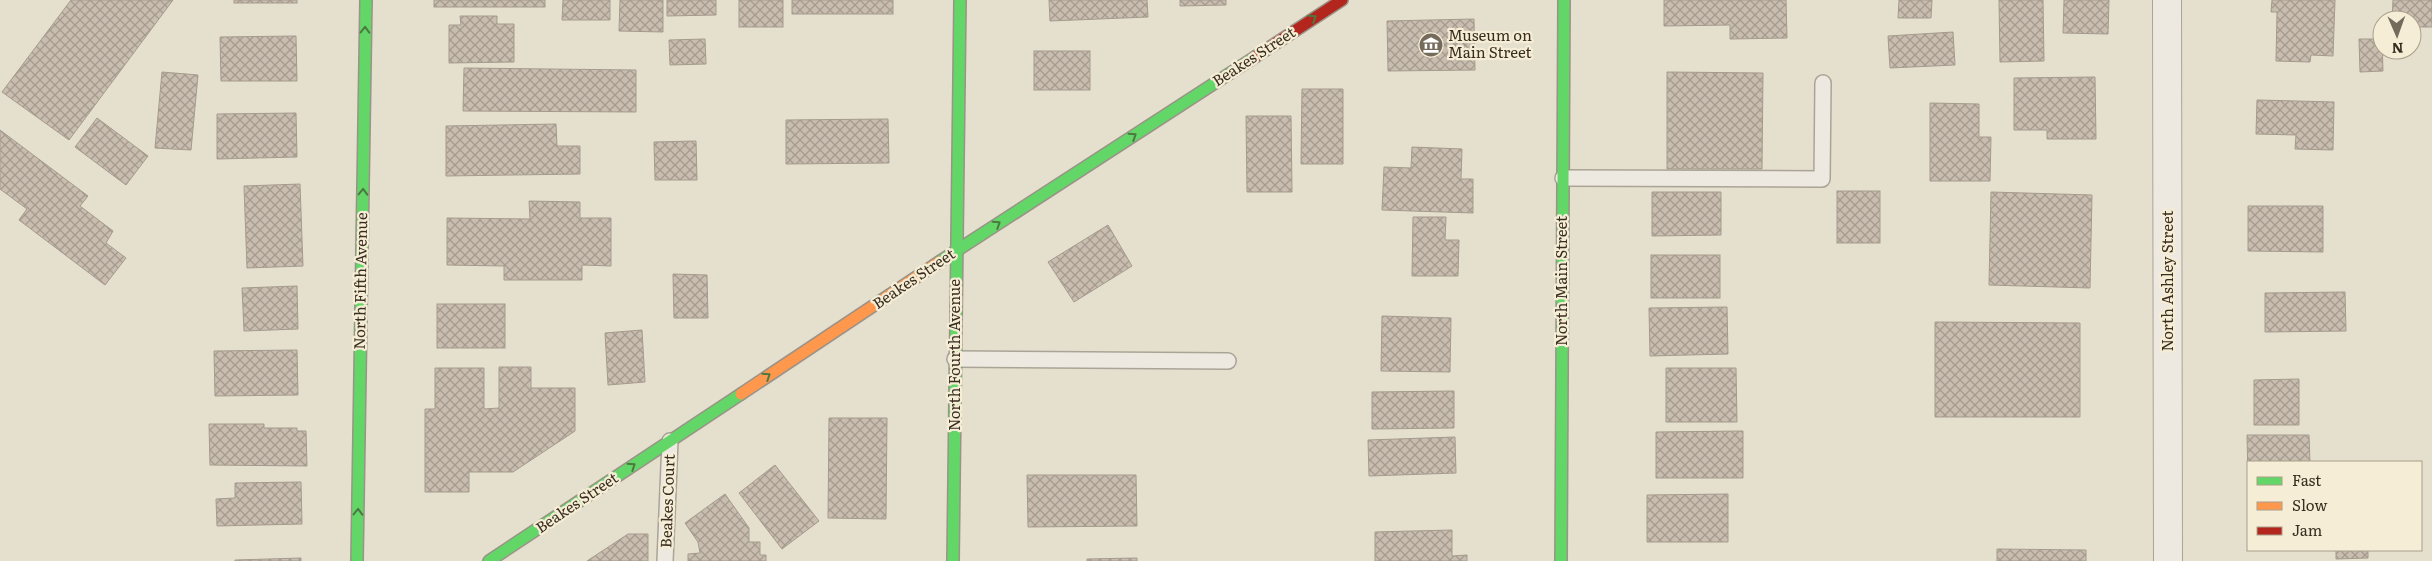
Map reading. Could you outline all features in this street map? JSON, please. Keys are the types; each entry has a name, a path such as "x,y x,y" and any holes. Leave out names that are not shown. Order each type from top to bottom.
{"main road":[{"name":"North Fifth Avenue","path":"357,561 366,0"},
{"name":"North Fourth Avenue","path":"954,561 960,0"},
{"name":"Beakes Street","path":"489,561 956,251 1342,0"},
{"name":"North Main Street","path":"1561,561 1564,0"}],"street":[{"name":"North Ashley Street","path":"2167,0 2168,561"}],"lane":[{"path":"1563,178 1822,180 1823,83"},
{"path":"956,358 1228,361"},
{"name":"Beakes Court","path":"665,561 670,441"}],"building":[{"path":"71,0 173,0 69,140 2,92"},
{"path":"234,0 297,0 297,3 234,3"},
{"path":"434,0 545,0 545,7 434,7"},
{"path":"563,0 610,0 610,20 562,20"},
{"path":"620,0 663,0 663,32 619,31"},
{"path":"667,0 716,0 716,15 667,16"},
{"path":"739,0 783,0 783,27 739,27"},
{"path":"792,0 893,0 893,14 792,14"},
{"path":"1049,0 1147,0 1148,17 1050,21"},
{"path":"1180,0 1226,0 1226,5 1180,6"},
{"path":"1664,0 1786,0 1787,38 1730,39 1730,25 1664,26"},
{"path":"1899,0 1932,0 1931,18 1898,18"},
{"path":"1999,0 2043,0 2044,61 2000,62"},
{"path":"2064,0 2109,0 2108,34 2063,33"},
{"path":"2272,0 2335,0 2333,56 2311,55 2310,62 2276,61 2277,12 2271,12"},
{"path":"2393,0 2432,0 2432,27 2422,27 2422,10 2392,10"},
{"path":"460,16 497,16 497,24 514,24 514,62 449,63 449,25 461,25"},
{"name":"Museum on Main Street","path":"1474,19 1475,70 1388,71 1387,21"},
{"path":"1953,32 1955,65 1890,68 1888,36"},
{"path":"296,36 297,81 221,81 220,37"},
{"path":"705,39 706,64 670,65 669,40"},
{"path":"2359,39 2372,39 2372,60 2383,60 2383,71 2360,72"},
{"path":"1034,51 1090,51 1090,90 1034,90"},
{"path":"464,68 636,70 636,112 463,111"},
{"path":"162,72 198,75 191,150 155,148"},
{"path":"1667,72 1763,73 1762,169 1667,169"},
{"path":"2095,77 2096,139 2047,139 2047,130 2014,130 2014,78"},
{"path":"1302,89 1343,89 1343,164 1301,164"},
{"path":"2257,100 2334,102 2333,150 2295,149 2296,135 2256,134"},
{"path":"1930,103 1979,104 1979,137 1991,137 1990,181 1930,181"},
{"path":"296,113 297,157 217,159 217,114"},
{"path":"1246,116 1291,116 1292,192 1247,192"},
{"path":"97,118 148,156 126,185 75,147"},
{"path":"888,119 889,163 786,164 786,120"},
{"path":"556,124 557,146 580,146 580,174 446,176 446,126"},
{"path":"0,130 88,196 80,206 113,231 106,243 126,258 105,285 19,220 27,209 0,189"},
{"path":"696,141 697,180 655,180 654,142"},
{"path":"1412,147 1462,149 1461,179 1473,179 1473,213 1382,210 1384,167 1411,168"},
{"path":"300,184 303,266 247,268 244,186"},
{"path":"1837,191 1880,191 1880,243 1837,243"},
{"path":"1652,192 1721,192 1721,235 1652,236"},
{"path":"1991,192 2092,195 2090,288 1989,285"},
{"path":"529,201 580,202 580,218 611,218 611,266 582,265 582,280 504,280 504,266 447,265 447,218 530,219"},
{"path":"2248,206 2323,206 2323,252 2248,251"},
{"path":"1413,217 1446,217 1445,240 1459,240 1458,276 1412,276"},
{"path":"1108,225 1132,266 1074,302 1048,262"},
{"path":"1651,255 1720,255 1720,298 1651,298"},
{"path":"673,274 707,275 708,318 674,318"},
{"path":"297,286 298,329 244,331 242,288"},
{"path":"2345,292 2346,331 2265,332 2265,293"},
{"path":"437,304 505,304 505,348 437,348"},
{"path":"1727,307 1728,354 1650,356 1649,308"},
{"path":"1382,316 1451,318 1450,372 1381,371"},
{"path":"1935,322 2080,323 2080,417 1935,417"},
{"path":"642,330 645,382 608,385 605,333"},
{"path":"297,350 298,395 215,396 214,351"},
{"path":"499,367 531,367 531,388 575,388 575,431 513,472 469,472 469,492 425,492 425,409 435,409 435,368 484,368 484,409 499,408"},
{"path":"1666,368 1736,368 1737,422 1666,422"},
{"path":"2299,379 2299,425 2254,425 2254,380"},
{"path":"1454,391 1454,428 1372,429 1372,392"},
{"path":"829,418 887,418 886,519 828,518"},
{"path":"209,424 264,424 264,428 297,428 297,431 306,431 307,466 210,465"},
{"path":"1743,431 1743,478 1656,478 1656,432"},
{"path":"2247,435 2309,435 2310,461 2248,461"},
{"path":"1455,437 1456,473 1369,476 1368,440"},
{"path":"775,465 819,521 782,549 739,493"},
{"path":"1027,475 1136,475 1137,526 1028,527"},
{"path":"301,482 302,524 217,526 216,499 235,498 235,483"},
{"path":"725,494 749,528 749,542 760,542 760,555 766,555 766,561 688,561 688,554 700,553 698,542 685,523"},
{"path":"1728,494 1728,542 1647,542 1647,495"},
{"path":"1452,530 1452,556 1467,555 1467,561 1375,561 1375,532"},
{"path":"628,534 648,534 648,561 587,561"},
{"path":"1997,549 2086,550 2086,561 1997,561"},
{"path":"2336,551 2368,551 2368,558 2336,559"},
{"path":"301,558 301,561 235,561 235,560"},
{"path":"1137,558 1137,561 1087,561 1087,559"}],"traffic: fast":[{"path":"357,561 366,0"},
{"path":"953,561 960,0"},
{"path":"1561,561 1564,0"},
{"path":"939,262 1255,57"},
{"path":"489,561 741,394"}],"traffic: slow":[{"path":"741,394 939,262"}],"traffic: jam":[{"path":"1255,57 1342,0"}],"place":[{"name":"Museum on Main Street","path":"1431,45"}]}
